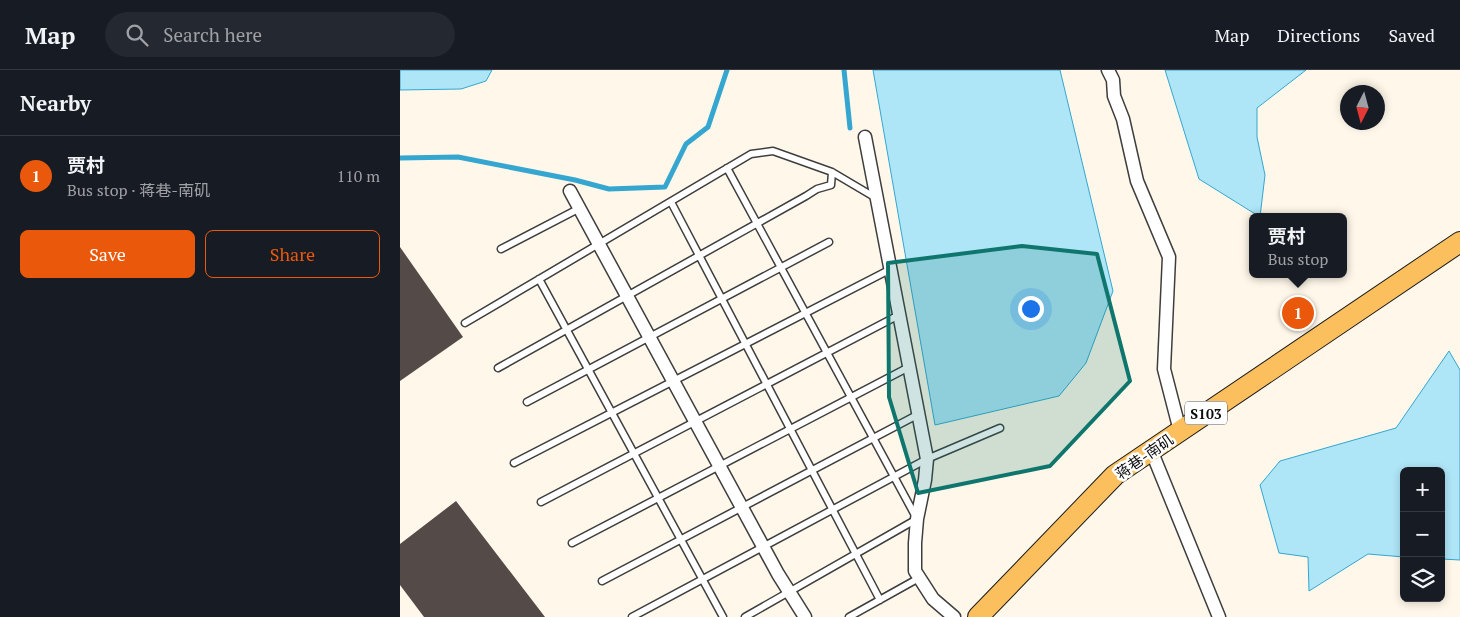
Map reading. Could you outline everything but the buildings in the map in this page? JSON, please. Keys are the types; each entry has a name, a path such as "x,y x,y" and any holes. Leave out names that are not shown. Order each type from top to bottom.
{"main road":[{"name":"蒋巷-南矶","path":"978,617 1115,475 1460,242"}],"street":[{"path":"1108,70 1114,80 1114,96 1123,119 1137,181 1169,258 1164,369 1180,431"},
{"path":"865,137 927,458 925,480 917,519 915,571 933,599 954,617"},
{"path":"570,191 763,547 805,617"},
{"path":"1152,450 1218,617"}],"lane":[{"path":"465,323 751,154 773,151 832,172 877,198"},
{"path":"727,168 917,519 745,617"},
{"path":"498,368 817,189 831,185 832,172"},
{"path":"670,202 880,600"},
{"path":"501,249 580,208"},
{"path":"527,402 829,242"},
{"path":"514,463 891,269"},
{"path":"539,279 723,617"},
{"path":"541,502 899,315"},
{"path":"572,543 910,367"},
{"path":"602,581 919,414"},
{"path":"632,617 927,458 1000,428"},
{"path":"849,617 919,578"}],"highlighted area":[{"path":"1022,246 1097,254 1130,381 1050,466 918,493 889,397 888,263"}],"water":[{"path":"400,70 492,70 486,81 461,89 400,90"},
{"path":"873,70 1060,70 1113,291 1086,363 1059,396 935,425"},
{"path":"1165,70 1306,70 1257,108 1257,137 1265,175 1260,213 1254,213 1199,179"},
{"path":"1449,351 1460,370 1460,560 1445,559 1445,467 1400,467 1400,557 1368,554 1309,591 1308,557 1279,553 1260,485 1280,461 1396,428"}],"waterway":[{"path":"400,158 458,157 575,180 609,189 665,187 686,144 708,127 727,70"},
{"path":"844,70 850,128"}],"place":[{"name":"贾村","path":"1298,313"}]}
